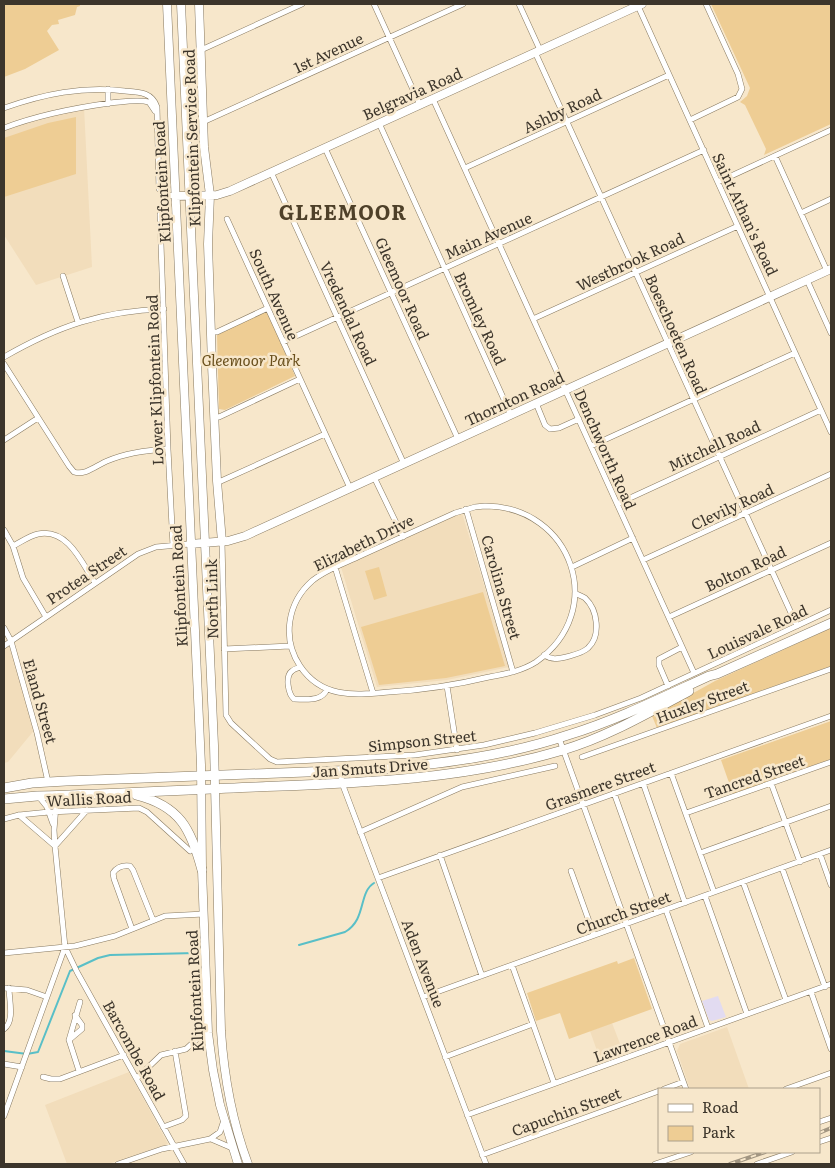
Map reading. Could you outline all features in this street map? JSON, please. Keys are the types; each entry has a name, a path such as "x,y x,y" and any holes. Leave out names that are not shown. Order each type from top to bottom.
{"main road":[{"name":"Klipfontein Road","path":"167,4 201,776 202,870 208,1033 213,1070 224,1120 238,1164"},
{"name":"Klipfontein Road","path":"181,4 215,775 220,1030 230,1104 248,1164"},
{"name":"Klipfontein Service Road","path":"199,4 203,122 210,195 208,244 211,332 217,481 222,542"},
{"name":"Belgravia Road","path":"175,196 210,195 230,191 636,5"},
{"name":"Thornton Road","path":"190,544 238,539 829,270"},
{"name":"Jan Smuts Drive","path":"4,788 48,782 384,769 451,762 559,738 623,715 831,622"},
{"name":"Jan Smuts Drive","path":"4,799 392,781 510,764 563,750 627,724 711,680 717,674"},
{"path":"124,792 148,798 175,814 192,837 202,870"}],"street":[{"path":"201,50 302,4"},
{"path":"374,4 420,105"},
{"name":"1st Avenue","path":"203,122 463,4"},
{"name":"Boeschoeten Road","path":"519,4 567,122 797,626"},
{"path":"690,120 738,97 742,92 740,80 706,4"},
{"name":"Saint Athan's Road","path":"636,5 704,150 831,432"},
{"name":"Ashby Road","path":"465,168 669,75"},
{"path":"4,108 62,92 85,89 108,89 148,95 156,104 159,189 167,195 175,196"},
{"path":"108,89 108,104"},
{"name":"Denchworth Road","path":"433,99 694,673"},
{"path":"4,128 56,113 108,104 144,101 152,105 156,114"},
{"name":"Bromley Road","path":"379,123 511,414"},
{"path":"718,182 831,130"},
{"name":"Gleemoor Road","path":"325,148 458,439"},
{"name":"Main Avenue","path":"283,342 704,150"},
{"path":"775,156 829,270"},
{"name":"Vredendal Road","path":"271,172 404,464"},
{"path":"801,213 831,199"},
{"name":"Lower Klipfontein Road","path":"160,214 168,448 174,546"},
{"name":"South Avenue","path":"228,218 350,488"},
{"name":"Westbrook Road","path":"533,319 738,226"},
{"path":"63,276 78,322"},
{"path":"807,280 831,333"},
{"path":"211,332 216,332 268,308"},
{"path":"4,357 46,334 78,322 124,312 164,309"},
{"path":"591,446 795,353"},
{"path":"4,364 68,466 77,474 120,456 168,448"},
{"path":"214,416 220,416 300,379"},
{"path":"536,403 545,425 550,429 559,428 578,419"},
{"name":"Mitchell Road","path":"617,504 821,410"},
{"path":"4,440 38,418"},
{"path":"217,481 226,479 325,434"},
{"name":"Clevily Road","path":"643,560 831,474"},
{"path":"374,477 403,537"},
{"name":"Elizabeth Drive","path":"485,506 512,508 530,516 548,529 558,541 572,567 575,593 570,616 556,644 534,663 513,672 446,686 346,694 328,689 310,678 300,667 290,646 289,636 290,618 298,598 314,580 336,567 466,509 485,506"},
{"name":"Carolina Street","path":"466,509 513,672"},
{"path":"4,530 13,546 22,578 46,617"},
{"path":"13,546 38,534 46,533 60,537 68,543 95,583"},
{"path":"572,567 633,538"},
{"name":"North Link","path":"222,542 224,648 290,646"},
{"name":"Bolton Road","path":"669,617 831,543"},
{"name":"Protea Street","path":"4,646 145,550 190,544"},
{"path":"336,567 373,693"},
{"path":"544,655 551,659 557,659 582,652 590,645 597,630 597,622 588,601 575,593"},
{"name":"Louisvale Road","path":"694,673 831,610"},
{"name":"Eland Street","path":"4,628 11,641 37,733 48,782"},
{"path":"668,686 659,665 659,660 682,647"},
{"name":"Simpson Street","path":"224,648 227,718 273,761 281,762 415,755 457,750 504,741 563,726 615,708 694,673"},
{"path":"300,667 291,671 289,676 290,695 294,699 321,697 328,689"},
{"name":"Huxley Street","path":"582,758 831,669"},
{"path":"446,686 457,750"},
{"name":"Grasmere Street","path":"378,878 831,716"},
{"path":"559,738 686,1088"},
{"name":"Tancred Street","path":"686,813 831,762"},
{"path":"360,832 462,787 554,766"},
{"name":"Aden Avenue","path":"340,771 342,783 360,832 486,1164"},
{"path":"671,773 714,892"},
{"path":"642,783 686,903"},
{"path":"771,783 800,862"},
{"path":"614,793 658,913"},
{"path":"4,1116 65,947 54,830 59,801 66,795"},
{"path":"37,796 44,801 54,830"},
{"path":"700,853 831,806"},
{"name":"Wallis Road","path":"4,819 19,815 49,812 141,809 147,812 190,851"},
{"path":"55,846 86,810"},
{"path":"19,815 55,846"},
{"name":"Church Street","path":"423,996 831,850"},
{"path":"820,854 831,885"},
{"path":"440,855 482,976"},
{"path":"132,929 114,879 113,873 116,869 126,865 130,866 133,870 153,920"},
{"path":"782,868 825,987"},
{"path":"571,871 594,935"},
{"path":"743,882 786,1000"},
{"path":"705,896 747,1014"},
{"path":"666,910 708,1028"},
{"path":"4,953 65,947 101,940 165,916 204,914"},
{"name":"Barcombe Road","path":"65,947 72,964 184,1164"},
{"path":"512,965 554,1083"},
{"name":"Lawrence Road","path":"467,1115 831,984"},
{"path":"4,1029 10,1020 6,988 28,990 47,997"},
{"path":"811,992 831,1049"},
{"path":"79,1071 70,1040 75,1015 80,1002"},
{"path":"70,1040 82,1029 82,1025 75,1015"},
{"path":"445,1057 533,1024"},
{"path":"825,1032 831,1030"},
{"path":"137,1078 161,1055 188,1048 196,1039"},
{"path":"163,1127 182,1120 186,1116 175,1051"},
{"path":"43,1077 56,1079 124,1055"},
{"path":"4,1064 22,1067"},
{"path":"789,1088 831,1073"},
{"path":"667,1088 683,1082"},
{"name":"Capuchin Street","path":"482,1155 658,1091"},
{"path":"118,1164 174,1146 210,1139 220,1132 224,1120"},
{"path":"210,1139 232,1148"},
{"path":"655,1164 687,1153"},
{"path":"757,1164 789,1153"}],"shaded area":[{"path":"84,107 92,267 36,285 4,235 4,128"},
{"path":"462,513 509,667 447,680 377,687 341,567"},
{"path":"11,641 36,728 8,762 4,763 4,646"},
{"path":"718,996 726,1017 712,1021 709,1020 702,1001"},
{"path":"612,1023 624,1054 601,1062 590,1031"},
{"path":"727,1027 749,1088 690,1088 677,1051 680,1044"},
{"path":"129,1072 168,1144 108,1164 67,1164 45,1105"}],"green space":[{"path":"4,4 80,4 80,6 77,7 75,15 58,20 59,24 52,25 47,31 59,50 25,69 4,77"},
{"path":"711,4 831,4 831,124 764,155 766,149 745,105 740,102 747,96 750,88"},
{"path":"76,117 76,174 4,197 4,138 48,123"},
{"name":"Gleemoor Park","path":"267,311 295,376 225,410 219,409 217,335"},
{"path":"379,567 387,596 374,600 365,571"},
{"path":"483,592 505,666 446,678 379,685 361,627"},
{"path":"831,628 831,666 657,728 652,716 715,681"},
{"path":"831,721 831,759 733,794 721,760"},
{"path":"634,958 652,1009 569,1039 560,1013 536,1021 527,993 617,961 618,964"}],"waterway":[{"path":"299,945 345,932 352,927 360,913 366,893 374,883"},
{"path":"4,1051 27,1054 38,1052 70,971 98,958 110,955 196,953"}],"railway":[{"path":"820,1133 831,1128"},
{"path":"730,1164 762,1153"}],"district":[{"name":"GLEEMOOR","path":"343,211"}]}
